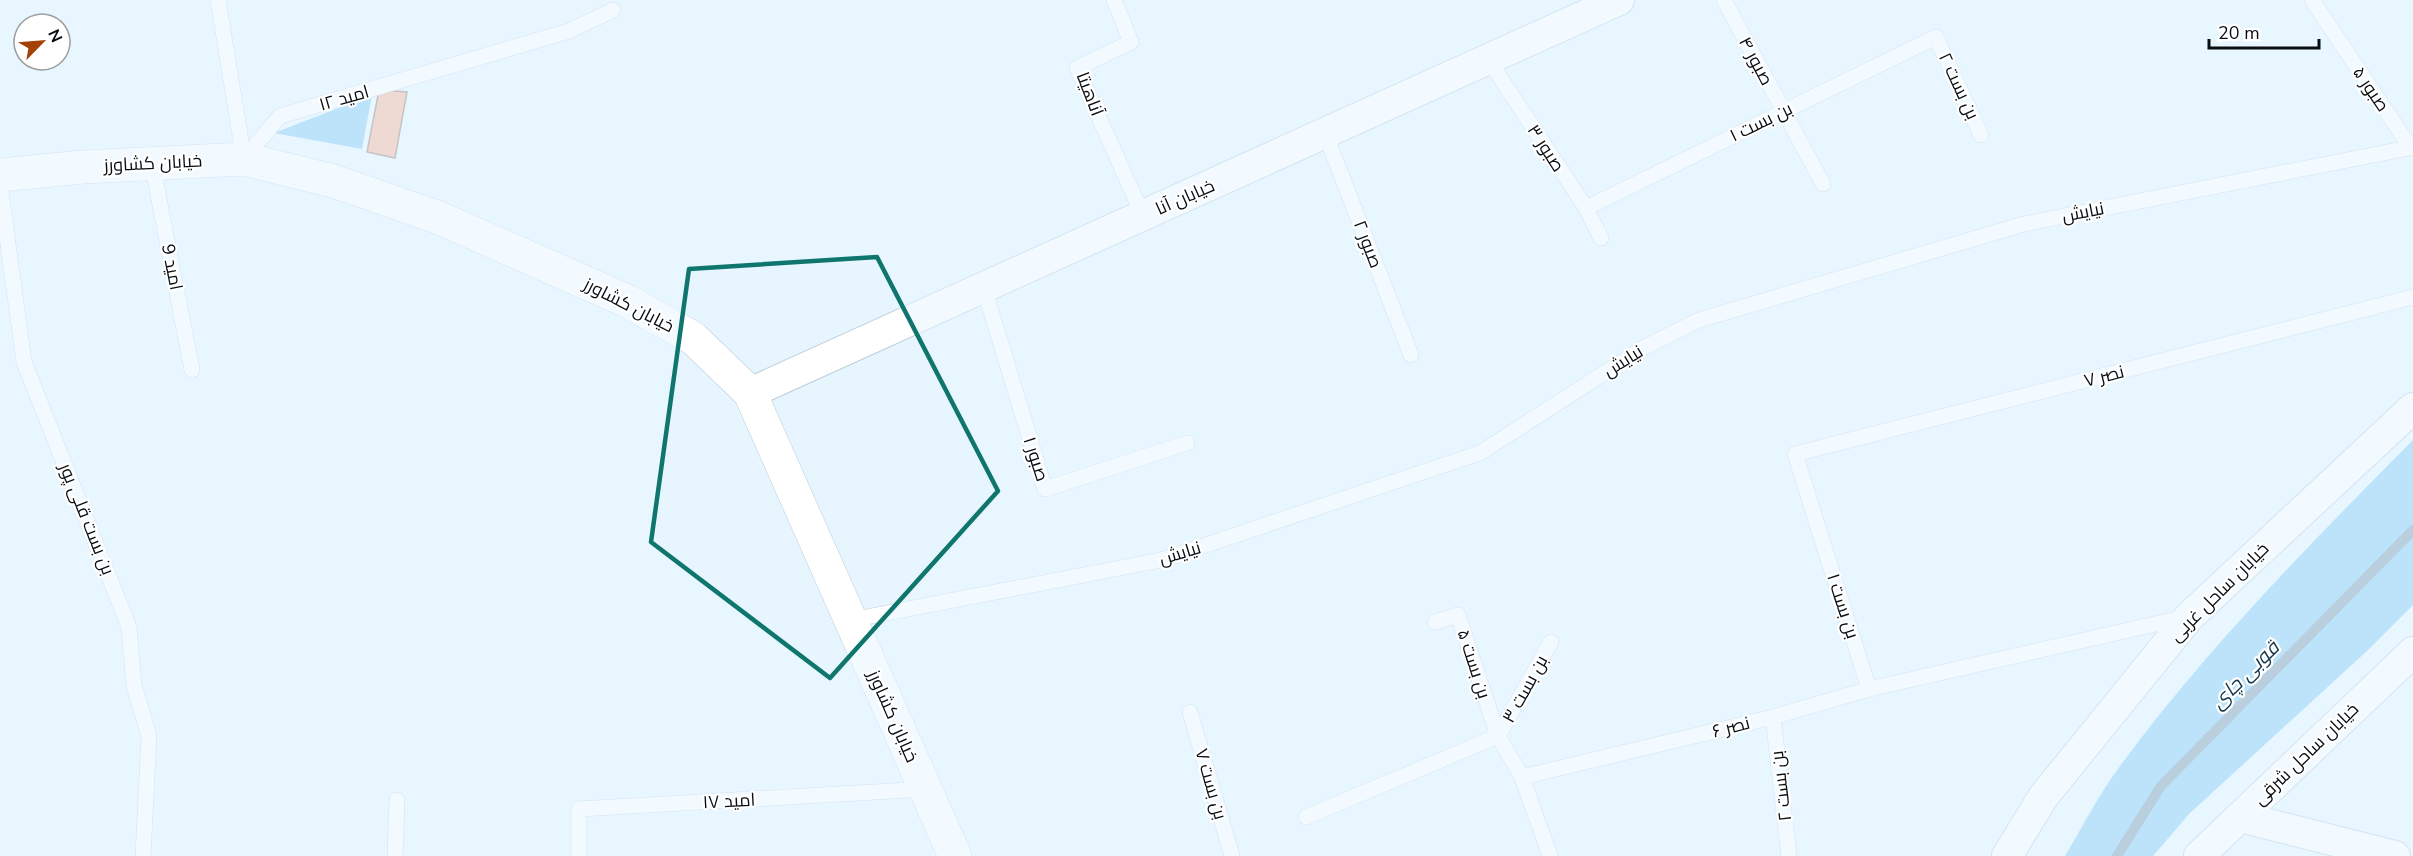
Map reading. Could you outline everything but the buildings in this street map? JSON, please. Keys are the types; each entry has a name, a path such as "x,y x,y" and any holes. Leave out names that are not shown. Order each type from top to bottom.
{"main road":[{"name":"خیابان کشاورز","path":"0,175 83,167 244,159 333,181 437,217 627,301 693,338 750,393 955,856"}],"street":[{"name":"خیابان آنا","path":"750,393 1619,0"},
{"name":"خیابان ساحل غربی","path":"2007,856 2043,797 2189,617 2413,408"},
{"name":"خیابان ساحل شرقی","path":"2199,856 2413,652"},
{"path":"2241,817 2382,854"}],"lane":[{"path":"218,0 244,159"},
{"name":"آناهیتا","path":"1114,0 1131,42 1077,68 1143,216"},
{"name":"صبور ۴","path":"1724,0 1823,184"},
{"name":"صبور ۵","path":"2312,0 2412,148"},
{"name":"امید ۱۲","path":"244,159 279,116 569,31 613,10"},
{"name":"بن بست ۱","path":"1586,208 1936,37"},
{"name":"بن بست ۲","path":"1936,37 1981,135"},
{"name":"صبور ۳","path":"1488,59 1586,208 1601,238"},
{"name":"صبور ۲","path":"1325,134 1411,355"},
{"name":"نیایش","path":"851,620 1161,560 1480,453 1643,348 1671,332 1710,317 2024,224 2412,148"},
{"name":"امید 9","path":"152,164 192,370"},
{"name":"بن بست قلی پور","path":"0,185 24,362 129,627 134,686 149,736 143,856"},
{"name":"صبور ۱","path":"984,288 1045,489 1187,443"},
{"name":"نصر ۷","path":"1795,454 2413,297"},
{"name":"بن بست ۱","path":"1795,454 1869,689"},
{"name":"بن بست ۵","path":"1435,622 1458,615 1498,736"},
{"name":"نصر ۶","path":"1522,777 1773,717 1869,689 2189,617"},
{"name":"بن بست ۳","path":"1498,736 1551,642"},
{"name":"بن بست ۷","path":"1190,711 1232,856"},
{"name":"بن بست ۲","path":"1773,717 1789,856"},
{"path":"1306,817 1498,736 1522,777 1550,856"},
{"name":"امید ۱۷","path":"579,856 579,809 926,789"},
{"path":"395,856 397,800"}],"highlighted area":[{"path":"877,257 998,491 830,678 651,542 689,269"}],"shaded area":[{"path":"372,95 362,149 274,133"},
{"path":"2413,440 2413,605 2368,650 2189,814 2153,856 2065,856 2112,777 2188,680 2260,598"}],"waterway":[{"name":"قوبی چای","path":"2117,856 2161,786 2413,530"}]}
